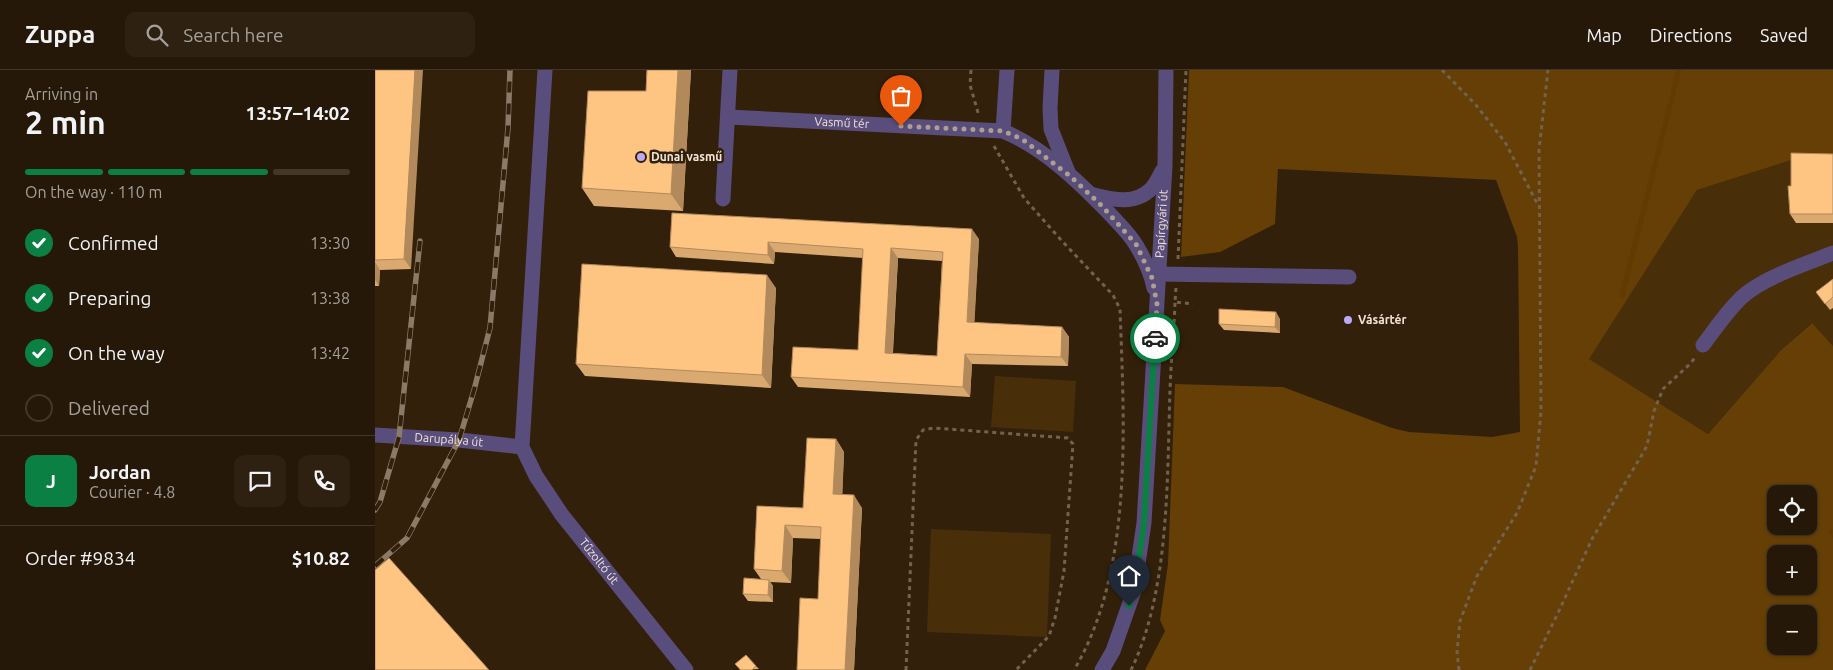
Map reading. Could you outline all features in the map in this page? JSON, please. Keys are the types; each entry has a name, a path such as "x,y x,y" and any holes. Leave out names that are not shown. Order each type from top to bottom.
{"street":[{"path":"522,447 545,70"},
{"path":"723,199 730,70"},
{"path":"1003,131 1007,70"},
{"path":"1052,70 1051,129 1070,176"},
{"name":"Papírgyári út","path":"1102,670 1113,651 1134,591 1144,523 1165,166 1166,70"},
{"name":"Vasmű tér","path":"728,117 1003,131 1022,139 1090,194 1136,244 1152,278 1157,304"},
{"path":"1090,194 1114,200 1131,199 1141,196 1153,188 1165,166"},
{"path":"1703,345 1743,296 1769,280 1833,253"},
{"path":"1158,274 1349,277"},
{"name":"Darupálya út","path":"375,435 459,440 522,447"},
{"name":"Tűzoltó út","path":"522,447 536,476 562,514 686,670"}],"path":[{"path":"971,70 970,85 975,108 985,130 1025,198 1113,295 1121,309 1123,407 1119,522 1107,590 1097,622 1074,670"},
{"path":"1186,70 1175,302 1193,304"},
{"path":"1442,70 1476,105 1505,142 1539,207"},
{"path":"1459,670 1457,652 1460,621 1477,576 1517,513 1537,466 1541,410 1539,150 1548,70"},
{"path":"1530,670 1592,539 1647,446 1654,411 1663,389 1691,363 1703,345"},
{"path":"906,670 917,440 923,430 934,428 1068,438 1073,444 1064,571 1055,618 1049,636 1016,670"}],"shaded area":[{"path":"1189,70 1833,70 1833,157 1798,158 1697,190 1589,359 1708,434 1781,350 1812,323 1833,346 1833,670 1145,670 1165,631 1160,620 1168,564 1175,384 1283,387 1392,428 1409,432 1492,437 1520,432 1518,247 1517,237 1496,180 1278,169 1275,224 1220,252 1181,257"},
{"path":"1833,157 1833,346 1811,323 1781,350 1708,434 1588,359 1697,190 1798,158"},
{"path":"995,376 1076,381 1073,432 991,427"},
{"path":"931,529 1051,534 1047,637 927,632"}],"building":[{"path":"375,70 415,70 404,259 375,260"},
{"name":"Dunai vasmű","path":"647,70 678,70 671,194 582,188 588,91 646,91"},
{"path":"1791,153 1833,154 1833,214 1790,214 1788,186 1791,186"},
{"path":"672,213 972,229 967,322 1062,327 1061,357 965,354 963,387 791,377 793,347 858,350 863,249 768,242 768,255 670,247","holes":["891,248 943,252 937,356 885,353"]},
{"path":"582,264 767,275 762,375 576,364"},
{"path":"1833,279 1833,297 1825,304 1816,292"},
{"path":"1219,309 1276,312 1275,327 1219,324"},
{"path":"807,438 836,439 833,494 854,495 845,670 797,670 800,598 818,599 821,527 785,525 782,571 754,569 757,506 803,508"},
{"path":"389,558 489,670 375,670 375,570"},
{"path":"744,578 769,580 768,595 743,594"},
{"path":"746,655 756,666 752,670 741,670 735,664"}],"waterway":[{"path":"1622,296 1679,70"}],"railway":[{"path":"375,566 407,538 459,440 474,390 490,328 508,128 510,70"},
{"path":"375,510 380,502 399,437 420,241"}],"way so far":[{"path":"901,126 1003,131 1022,139 1040,151 1070,176 1101,205 1136,244 1152,278 1157,304 1155,338"}],"place":[{"name":"Dunai vasmű","path":"641,157"},
{"name":"Vásártér","path":"1348,320"}],"route":[{"path":"1129,606 1134,591 1144,523 1155,338"}]}
